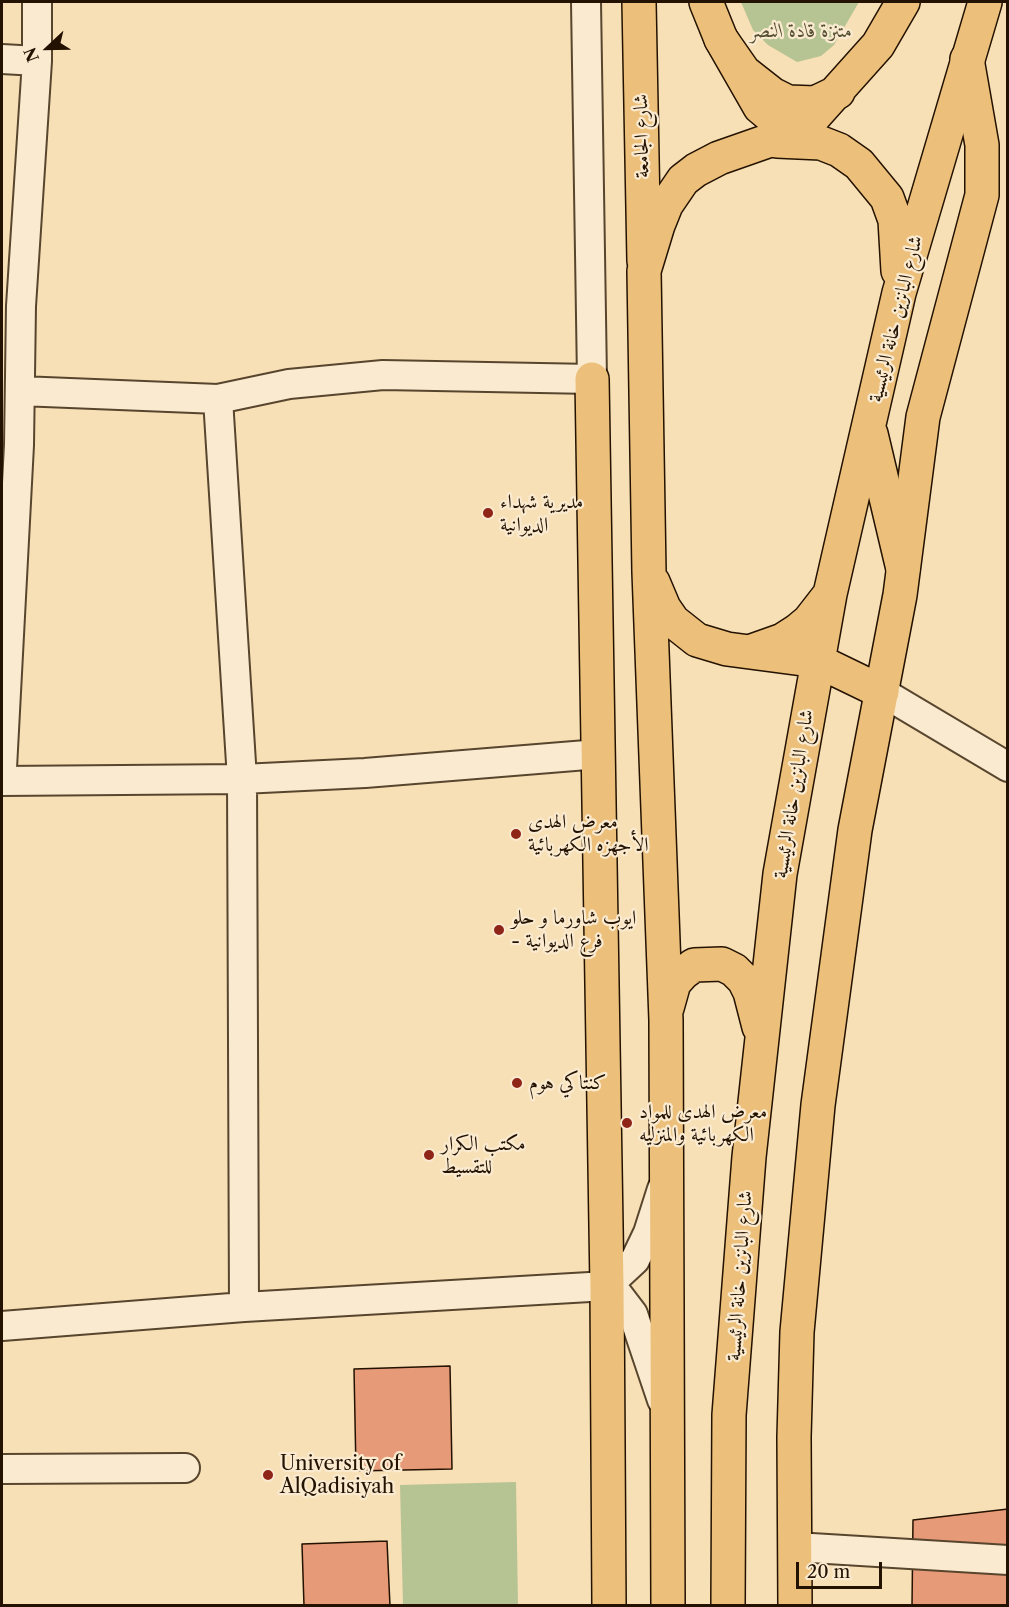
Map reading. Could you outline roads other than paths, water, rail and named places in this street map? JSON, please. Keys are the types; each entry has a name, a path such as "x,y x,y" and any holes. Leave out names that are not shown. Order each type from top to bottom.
{"main road":[{"name":"شارع الجامعة","path":"639,2 649,572 666,1020"},
{"path":"706,2 721,39 760,107 790,132 839,150 860,164 887,198 895,220 899,293"},
{"path":"644,271 666,205 683,180 719,158 790,132 810,121 878,45 903,2"},
{"name":"شارع البانزين خانة الرئيسية","path":"728,1605 729,1415 749,1157 780,874 805,721 830,594 899,293 985,2"},
{"path":"721,39 744,72 772,94 788,102 815,103 839,91"},
{"path":"795,1605 797,1332 812,1162 835,964 855,830 903,569 923,417 982,195 982,145 967,59"},
{"path":"755,145 789,141 821,143"},
{"path":"592,379 607,1286 609,1605"},
{"path":"869,427 903,569"},
{"path":"649,572 664,608 684,632 711,646 818,661 882,692"},
{"path":"752,651 783,640 797,631 815,614 830,594"},
{"path":"668,1605 666,1020 668,998 674,983 682,973 694,965 722,964 734,970 744,980 750,992 758,1022 761,1058"}],"street":[{"path":"2,768 20,391 22,294 37,62 37,2"},
{"path":"20,391 218,399 289,384 383,375 592,379 586,2"},
{"path":"2,59 37,62"},
{"path":"218,399 242,779 244,1307"},
{"path":"882,692 1008,767"},
{"path":"2,781 242,779 365,773 599,754"},
{"path":"607,1286 635,1260 648,1233 665,1181"},
{"path":"2,1326 244,1307 607,1286 617,1293 633,1314 666,1410"},
{"path":"2,1469 185,1468"},
{"path":"795,1547 1008,1560"}],"place":[{"name":"مديرية شهداء الديوانية","path":"488,513"},
{"name":"معرض الهدى الأجهزه الكهربائية","path":"516,834"},
{"name":"ايوب شاورما و حلو - فرع الديوانية","path":"499,930"},
{"name":"كنتاكي هوم","path":"517,1083"},
{"name":"معرض الهدى للمواد الكهربائية والمنزليه","path":"627,1123"},
{"name":"مكتب الكرار للتقسيط","path":"429,1155"},
{"name":"University of AlQadisiyah","path":"268,1475"}],"park label":[{"name":"متنزة قادة النصر","path":"801,31"}]}
